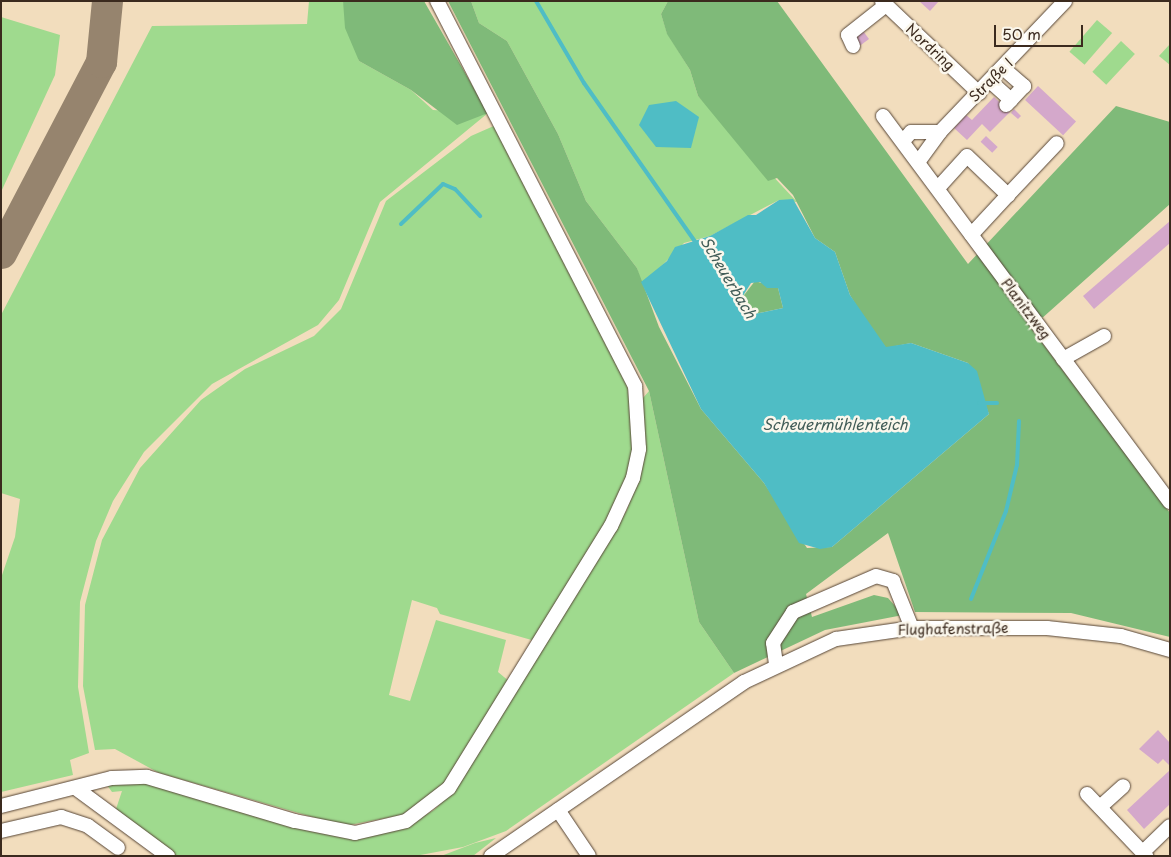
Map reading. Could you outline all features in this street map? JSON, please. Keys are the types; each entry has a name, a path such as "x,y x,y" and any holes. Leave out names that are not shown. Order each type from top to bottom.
{"street":[{"path":"1,806 77,789 112,778 147,777 294,821 355,833 406,821 448,788 615,518 633,478 639,449 635,386 437,1"},
{"name":"Straße I","path":"919,161 956,114 991,82 1065,1"},
{"path":"854,46 848,35 884,3"},
{"name":"Nordring","path":"884,3 979,93"},
{"path":"991,82 1009,103 1024,86 1003,68"},
{"name":"Planitzweg","path":"883,116 919,161 971,235 1170,502"},
{"path":"903,141 911,132 940,132"},
{"path":"971,235 1058,143"},
{"path":"938,188 967,156 1008,194"},
{"path":"1063,359 1104,336"},
{"path":"776,664 773,643 793,612 876,576 893,581 912,628"},
{"name":"Flughafenstraße","path":"491,856 744,682 776,664 836,639 912,628 1084,630 1170,650"},
{"path":"1100,807 1123,786"},
{"path":"77,789 168,856"},
{"path":"1087,794 1144,854 1170,826"},
{"path":"558,810 589,856"},
{"path":"1,831 60,817 88,826 116,852 133,831"}],"green space":[{"path":"309,1 343,1 359,61 411,90 433,110 488,113 380,202 339,300 318,325 212,384 144,452 113,501 96,541 80,602 78,687 89,753 70,760 73,775 1,792 1,578 15,537 20,499 1,493 1,315 152,26 307,24"},
{"path":"343,1 424,1 488,113 457,125 411,90 359,61 345,28"},
{"path":"448,1 471,1 479,23 507,41 558,134 586,201 637,268 659,327 701,409 764,483 807,548 832,547 989,414 968,363 911,343 886,348 866,322 850,295 835,252 815,238 793,195 777,178 768,181 698,96 690,70 667,34 661,14 668,1 777,1 968,264 1116,106 1170,122 1170,204 1031,328 1170,513 1170,637 1071,613 915,612 888,533 806,594 812,617 874,595 888,598 903,615 825,630 734,673 699,622 649,391"},
{"path":"471,1 668,1 661,14 667,33 690,70 698,96 797,202 779,200 710,236 684,243 642,286 637,268 586,201 558,134 507,41 479,23"},
{"path":"1,17 60,35 55,75 1,192"},
{"path":"1097,20 1112,33 1085,65 1069,52"},
{"path":"1121,41 1135,54 1106,85 1092,72"},
{"path":"1170,44 1170,65 1159,56"},
{"path":"496,125 627,384 634,427 632,460 615,507 535,641 440,614 437,608 412,600 389,695 410,701 436,620 506,640 498,672 510,682 446,781 407,814 344,826 159,773 115,749 95,750 83,686 85,605 102,540 140,468 201,400 245,369 314,336 341,309 386,201 471,136"},
{"path":"755,281 778,288 783,308 750,315 741,299"},
{"path":"649,391 699,622 734,673 506,831 463,847 415,856 176,856 116,809 122,791 112,792 107,785 145,783 309,831 357,838 403,828 434,810 451,793 627,510 643,462 643,398"},
{"path":"496,838 473,856 441,856 475,843"}],"water":[{"path":"676,101 699,117 691,148 656,147 639,125 649,105"},
{"name":"Scheuermühlenteich","path":"793,199 815,238 835,252 850,295 886,347 911,343 968,363 977,371 989,414 832,547 820,549 799,543 764,483 701,409 641,282 667,261 675,247 710,236 748,215 756,215 779,200","holes":["760,282 767,288 778,288 783,308 750,315 741,299 751,283"]}],"building":[{"path":"919,1 939,1 930,11"},
{"path":"863,31 869,39 860,46 854,38"},
{"path":"1038,86 1076,121 1063,135 1025,100"},
{"path":"994,97 1010,112 990,132 982,124 967,140 954,128 966,115 972,120"},
{"path":"1014,109 1021,116 1018,119 1011,113"},
{"path":"986,136 998,147 992,153 981,142"},
{"path":"1170,221 1170,243 1094,309 1083,296"},
{"path":"1158,730 1170,743 1170,766 1163,759 1158,764 1139,749"},
{"path":"1170,770 1170,804 1144,829 1127,810"}],"waterway":[{"name":"Scheuerbach","path":"536,1 584,83 696,243"},
{"path":"401,224 443,184 455,189 480,216"},
{"name":"Scheuerbach","path":"979,403 997,403"},
{"name":"Scheuerbach","path":"971,599 1006,511 1017,465 1019,421"}],"taxiway":[{"path":"1,253 101,62 107,1"}]}
